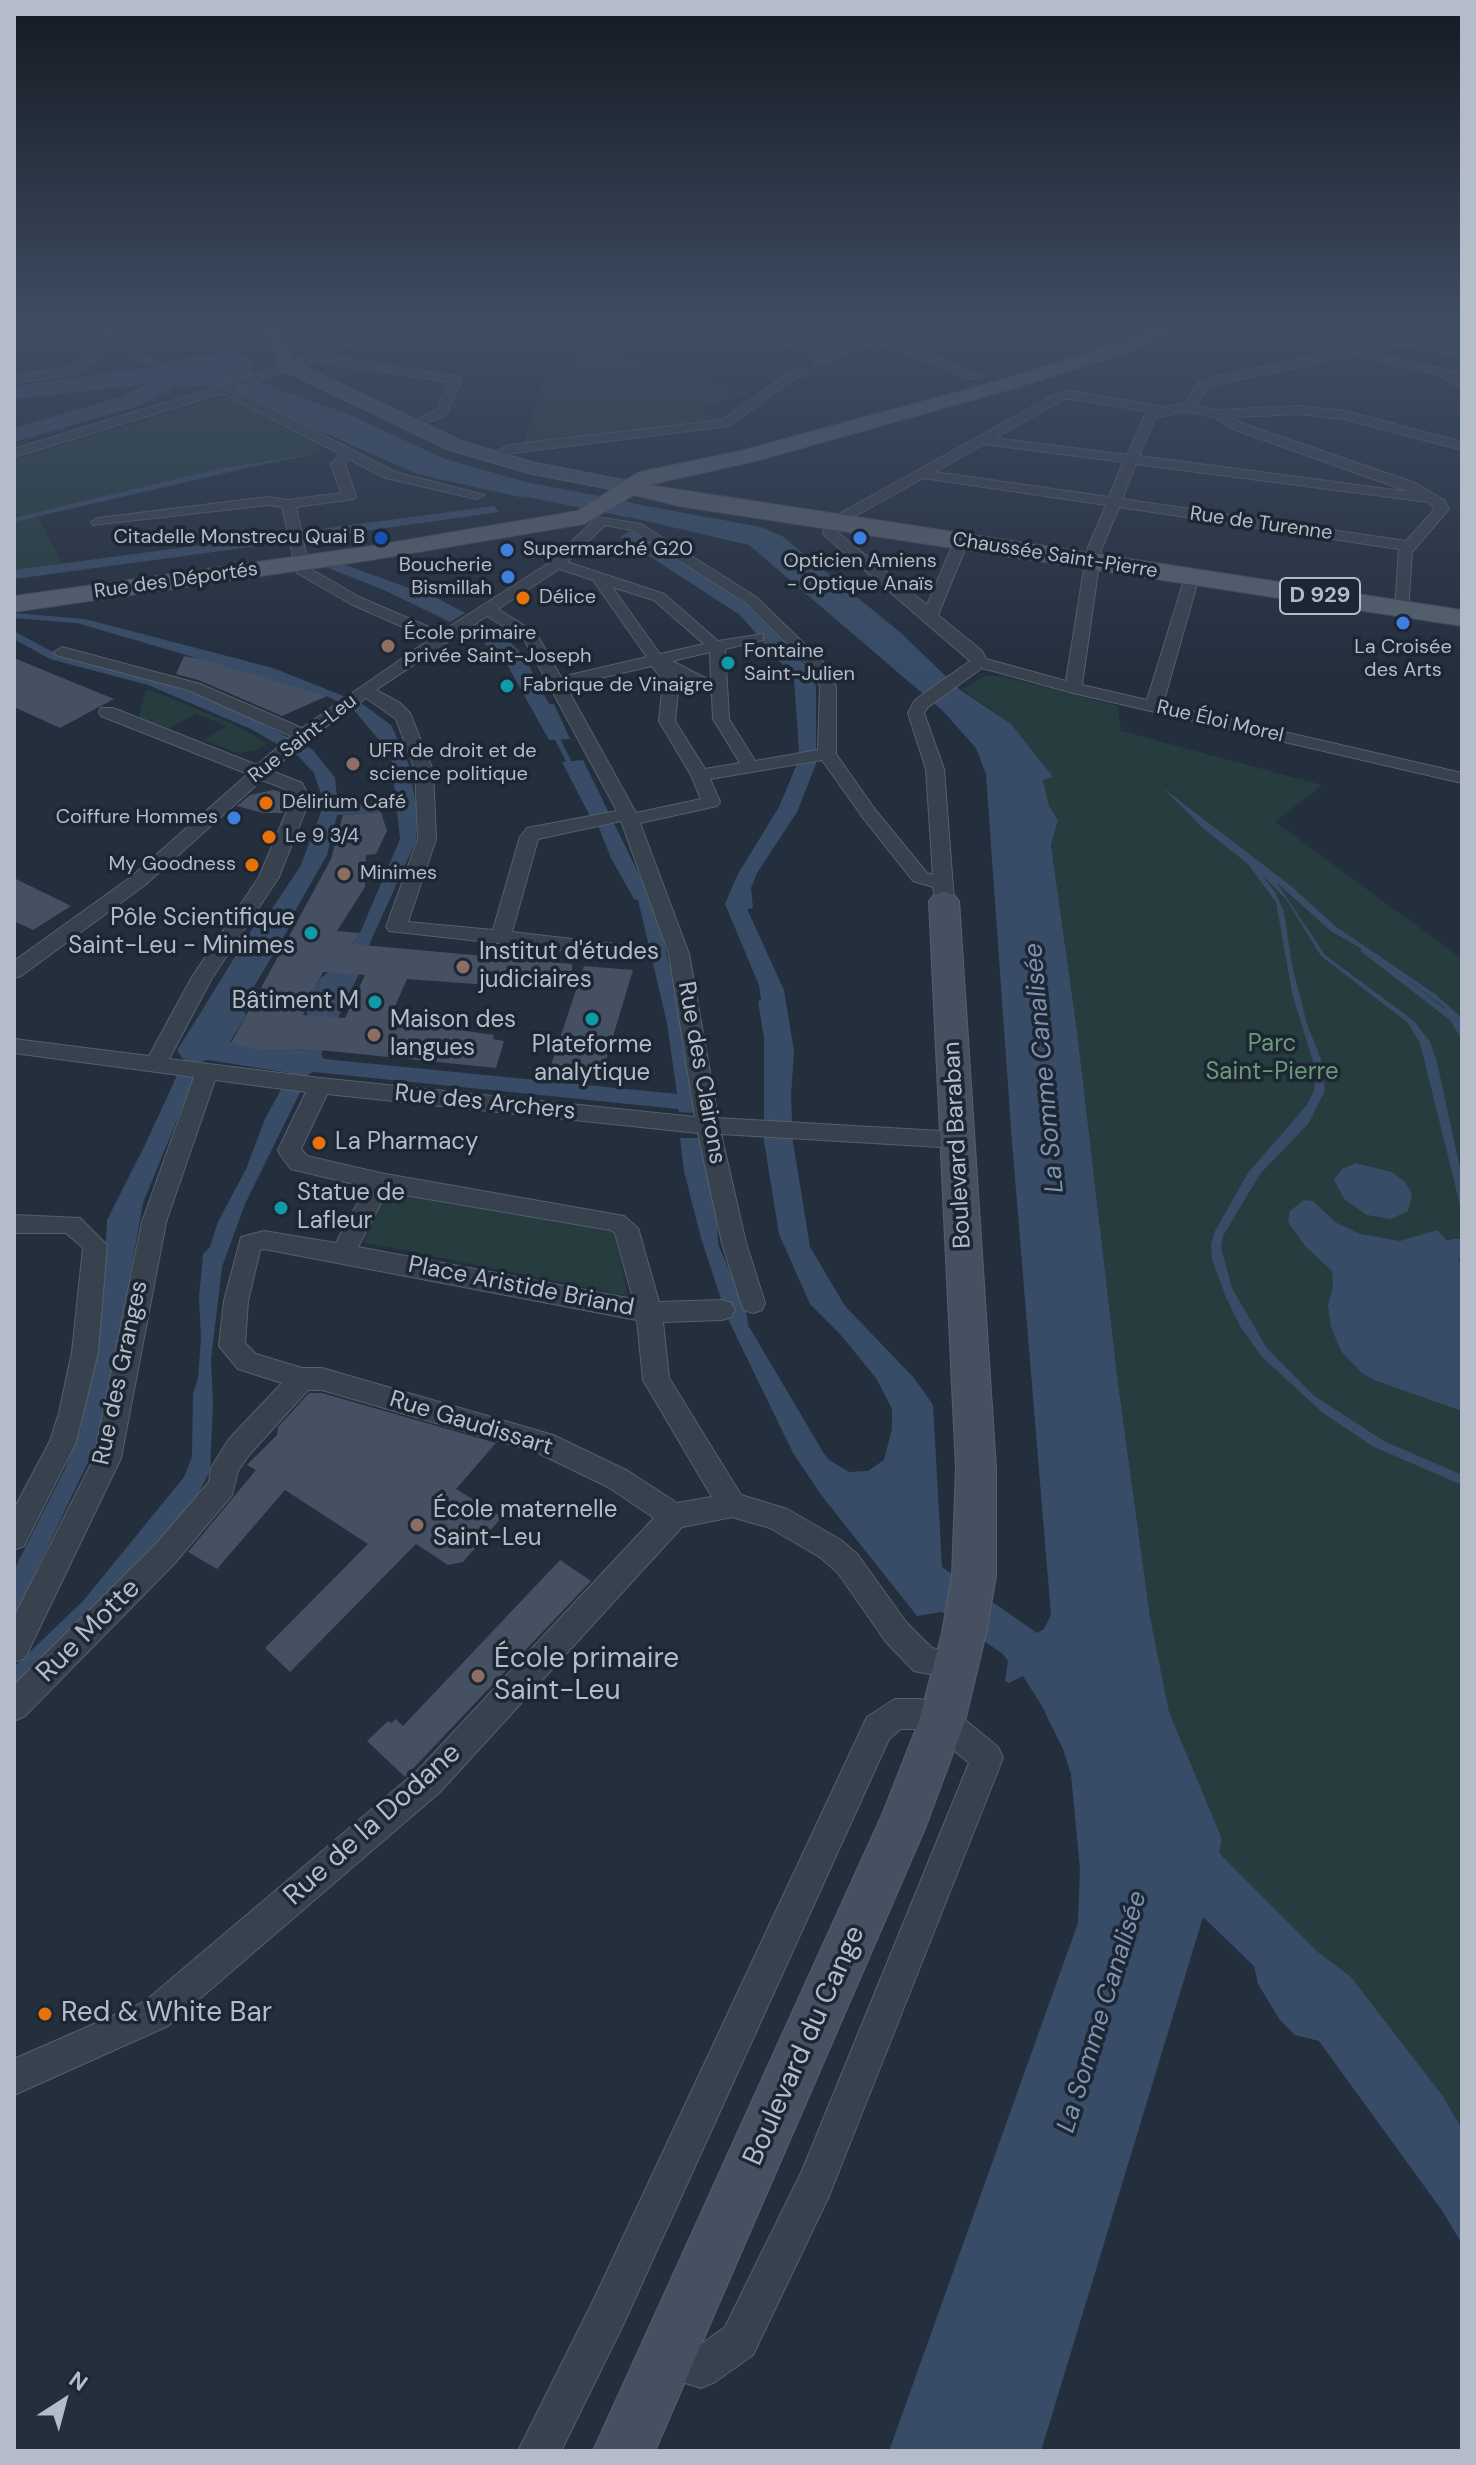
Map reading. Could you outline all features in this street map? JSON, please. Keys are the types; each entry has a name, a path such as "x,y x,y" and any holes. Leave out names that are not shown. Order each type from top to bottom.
{"main road":[{"path":"620,503 673,474 807,440"},
{"name":"Chaussée Saint-Pierre","path":"620,503 833,523 1462,618"},
{"name":"Rue des Déportés","path":"14,594 298,547 337,557 507,531 548,530 620,503"},
{"name":"Rue des Déportés","path":"14,604 298,547"}],"street":[{"path":"14,453 57,440"},
{"path":"322,440 411,482 477,495"},
{"path":"443,440 503,459 509,449 583,440"},
{"path":"979,662 976,654 830,533 833,523 985,440"},
{"path":"1073,688 1091,562 1111,503 1139,440"},
{"path":"1277,440 1410,486 1435,499 1442,509 1405,551 1403,609"},
{"path":"1439,440 1462,446"},
{"path":"978,444 1435,499"},
{"path":"106,537 95,519 268,501 288,504 349,496 338,464 347,453"},
{"name":"D 929","path":"503,459 570,477 598,479 620,503"},
{"name":"Rue de Turenne","path":"923,474 1410,546"},
{"path":"620,503 636,527 751,600 817,665 828,686 827,754 870,815 920,877 943,892"},
{"name":"Rue Saint-Leu","path":"14,971 138,881 295,741 441,638 557,564 620,503"},
{"path":"288,504 302,570 356,601 441,638"},
{"path":"580,542 636,527"},
{"path":"930,615 961,542"},
{"path":"557,564 659,597 718,650 721,719 750,766"},
{"path":"501,937 529,837 543,830 711,802 700,775 667,721 671,681 598,577"},
{"path":"1154,706 1192,577"},
{"name":"Rue des Clairons","path":"480,613 530,636 607,772 679,954 715,1127 734,1243 753,1303"},
{"path":"556,683 757,637"},
{"path":"62,652 194,687 295,741"},
{"path":"657,660 719,691"},
{"name":"Rue Éloi Morel","path":"979,662 1073,688 1462,778"},
{"name":"Boulevard Baraban","path":"964,1629 976,1469 935,769 916,713 921,704 979,662"},
{"path":"354,699 394,707 404,717 424,770 427,839 396,927 641,953"},
{"path":"107,712 296,787 301,799 269,877 196,986 155,1065"},
{"path":"700,775 827,754"},
{"name":"Rue des Archers","path":"14,1046 666,1123 957,1140"},
{"name":"Rue des Granges","path":"16,1639 107,1458 154,1222 195,1069"},
{"name":"Place Aristide Briand","path":"250,1243 264,1240 343,1253 649,1312 626,1228 616,1222 380,1182 299,1163 289,1150 304,1082"},
{"path":"343,1253 380,1182"},
{"path":"14,1224 72,1224 95,1245 85,1352 72,1413 63,1442 14,1537"},
{"name":"Rue Gaudissart","path":"250,1243 236,1301 232,1346 247,1362 302,1379 322,1379 543,1443 618,1479 674,1516"},
{"path":"722,1310 649,1312 656,1380 732,1505"},
{"name":"Rue Motte","path":"14,1706 164,1555 222,1487 225,1468 239,1447 302,1379"},
{"path":"674,1516 732,1505 777,1518 831,1549 848,1564 896,1632 925,1661 964,1629"},
{"name":"Rue de la Dodane","path":"14,2077 156,2014 180,1994 429,1781 674,1516"},
{"name":"Boulevard du Cange","path":"624,2451 898,1836 942,1721 964,1629"},
{"path":"539,2451 609,2311 878,1728 895,1714 920,1714 942,1721"}],"green space":[{"path":"78,440 314,440 319,446 319,452 36,514 63,564 14,570 14,459"},
{"name":"Parc Saint-Pierre","path":"986,675 1118,706 1121,731 1322,785 1275,822 1462,959 1462,2129 1442,2095 1351,1977 1318,1952 1218,1853 1222,1839 1169,1712 1150,1617 1118,1383 1077,1031 1051,845 1058,820 1049,806 1043,780 1052,777 1011,724 962,689"},
{"path":"150,690 231,723 267,743 256,750 237,753 204,740 226,726 196,713 167,730 139,718 145,691"},
{"path":"388,1193 614,1232 628,1296 363,1242"}],"water":[{"path":"341,440 404,440 445,459 544,487 524,498 417,474"},
{"path":"319,453 14,522 14,518 217,469"},
{"path":"576,493 761,527 782,536 901,633 959,689 1011,724 1053,777 1043,780 1049,806 1058,820 1051,845 1077,1031 1118,1383 1150,1617 1169,1712 1222,1839 1219,1853 1318,1952 1351,1977 1442,2095 1462,2129 1462,2244 1443,2212 1319,2041 1295,2035 1280,2020 1258,1984 1254,1966 1203,1917 1041,2451 889,2451 1078,1923 1080,1869 1071,1774 1063,1749 1042,1706 1023,1676 1009,1683 1005,1681 1008,1661 1003,1654 942,1612 917,1616 822,1496 793,1453 727,1317 701,1238 684,1171 680,1138 701,1138 717,1215 718,1244 746,1309 748,1325 823,1452 829,1460 849,1472 868,1471 884,1460 892,1429 892,1409 876,1378 840,1334 810,1304 779,1234 764,1141 764,1038 758,1001 761,1000 759,985 725,904 738,874 779,807 797,764 799,751 794,678 740,615 620,537 629,531 642,536 745,603 809,669 816,687 816,764 797,812 757,873 751,888 753,908 747,909 784,990 794,1051 791,1096 793,1142 810,1247 845,1306 914,1378 933,1405 942,1567 1037,1633 1044,1629 1051,1615 1012,1142 986,774 976,748 943,711 749,545 586,507 565,505 562,501"},
{"path":"494,506 499,512 308,539 306,531"},
{"path":"285,534 288,542 14,579 14,570"},
{"path":"340,563 439,599 465,613 450,622 384,590 323,566"},
{"path":"14,613 85,619 273,668 361,703 391,725 409,765 417,811 416,841 321,1054 324,1059 677,1094 667,1023 638,900 634,899 611,858 599,828 562,762 583,760 655,907 679,1004 695,1113 309,1074 245,1204 222,1267 211,1360 210,1471 186,1517 14,1697 14,1667 84,1600 184,1477 192,1457 193,1394 198,1378 201,1338 199,1298 203,1254 210,1247 218,1222 246,1169 265,1119 290,1073 202,1059 143,1203 102,1433 14,1617 14,1570 65,1469 80,1431 100,1335 107,1220 213,997 235,999 246,1015 230,1042 259,1051 309,1049 307,1005 321,978 338,964 360,933 400,839 391,754 353,709 326,696 77,623 14,618"},
{"path":"478,622 504,641 508,640 524,656 549,704 554,704 570,739 549,740 508,666 477,636 482,633 474,628 467,630"},
{"path":"14,631 62,657 116,668 213,699 313,750 335,778 338,806 380,803 380,812 337,815 327,855 295,911 252,974 230,971 300,867 321,812 322,797 314,773 298,756 251,729 148,685 50,659 14,639"},
{"path":"1163,788 1291,886 1335,926 1435,994 1462,1018 1462,1030 1443,1006 1379,959 1331,931 1277,883 1325,955 1414,1021 1430,1042 1462,1178 1462,1213 1420,1043 1407,1022 1321,956 1286,899 1262,875 1275,892 1284,912 1292,965 1307,1024 1321,1059 1325,1090 1309,1123 1260,1174 1223,1236 1221,1247 1232,1288 1266,1347 1313,1395 1384,1441 1462,1475 1462,1485 1374,1447 1323,1413 1262,1357 1240,1326 1225,1295 1212,1259 1211,1244 1215,1231 1248,1173 1306,1106 1314,1091 1316,1071 1292,993 1276,902 1248,864 1203,828"},
{"path":"1356,1163 1392,1172 1405,1182 1412,1194 1408,1211 1391,1219 1367,1215 1345,1200 1334,1180 1342,1169"},
{"path":"1304,1200 1313,1201 1335,1222 1360,1234 1400,1241 1437,1230 1449,1243 1462,1266 1462,1411 1374,1380 1362,1373 1341,1351 1331,1327 1328,1305 1333,1287 1332,1271 1306,1247 1288,1222 1290,1211"}],"building":[{"path":"184,656 327,696 282,716 201,681 176,674"},
{"path":"14,658 114,699 60,728 14,707"},
{"name":"Délirium Café","path":"273,790 284,793 287,799 283,813 263,813 237,806 250,795"},
{"path":"381,812 387,831 376,854 366,855 365,887 337,931 360,933 352,944 572,964 572,975 510,980 503,986 407,979 389,1020 494,1035 493,1039 504,1041 496,1068 310,1049 259,1051 231,1043 331,859 343,815","holes":["323,972 365,975 345,1018 303,1015"]},
{"path":"14,878 71,906 33,930 14,921"},
{"name":"Plateforme analytique","path":"584,966 633,970 602,1073 550,1068"},
{"name":"École maternelle Saint-Leu","path":"309,1393 322,1393 496,1443 456,1489 502,1517 463,1562 448,1565 416,1544 290,1672 265,1648 368,1544 285,1490 217,1569 188,1552 256,1470 247,1465 277,1435 278,1427"},
{"name":"École primaire Saint-Leu","path":"560,1560 591,1581 405,1777 367,1741 388,1721 391,1723 396,1719 403,1726"}],"waterway":[{"name":"La Somme Canalisée","path":"477,480 626,509"},
{"path":"554,732 572,768"},
{"path":"197,1050 275,921"},
{"path":"1364,950 1452,1018 1462,1034"},
{"path":"1453,1249 1462,1249"}],"place":[{"name":"Citadelle Monstrecu Quai B","path":"381,538"},
{"name":"Opticien Amiens - Optique Anaïs","path":"860,538"},
{"name":"Supermarché G20","path":"507,550"},
{"name":"Boucherie Bismillah","path":"508,577"},
{"name":"Délice","path":"523,598"},
{"name":"La Croisée des Arts","path":"1403,623"},
{"name":"École primaire privée Saint-Joseph","path":"388,646"},
{"name":"Fontaine Saint-Julien","path":"728,663"},
{"name":"Fabrique de Vinaigre","path":"507,686"},
{"name":"UFR de droit et de science politique","path":"353,764"},
{"name":"Délirium Café","path":"266,803"},
{"name":"Coiffure Hommes","path":"234,818"},
{"name":"Le 9 3/4","path":"269,837"},
{"name":"My Goodness","path":"252,865"},
{"name":"Minimes","path":"344,874"},
{"name":"Pôle Scientifique Saint-Leu - Minimes","path":"311,933"},
{"name":"Institut d'études judiciaires","path":"463,967"},
{"name":"Bâtiment M","path":"375,1002"},
{"name":"Plateforme analytique","path":"592,1019"},
{"name":"Maison des langues","path":"374,1035"},
{"name":"La Pharmacy","path":"319,1143"},
{"name":"Statue de Lafleur","path":"281,1208"},
{"name":"École maternelle Saint-Leu","path":"417,1525"},
{"name":"École primaire Saint-Leu","path":"478,1676"},
{"name":"Red & White Bar","path":"45,2014"}]}
